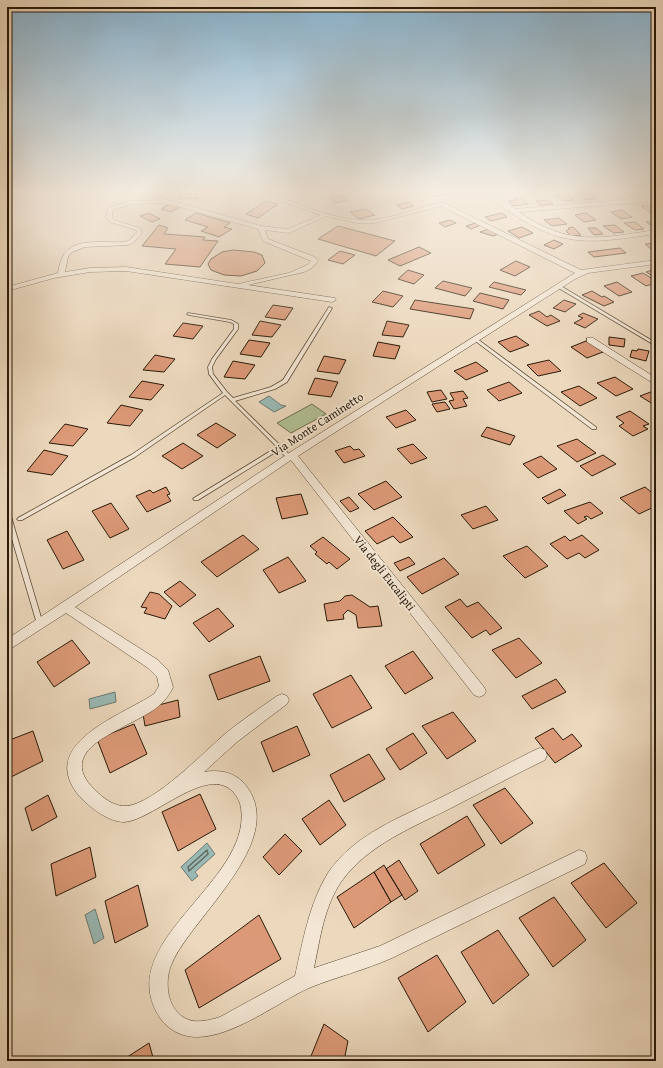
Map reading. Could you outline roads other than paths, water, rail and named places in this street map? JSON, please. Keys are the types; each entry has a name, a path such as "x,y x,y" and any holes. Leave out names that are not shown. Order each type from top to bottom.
{"street":[{"path":"61,274 64,258 71,250 87,245 129,242"},
{"path":"237,286 299,272 311,266 315,260 270,242"},
{"path":"519,242 580,272"},
{"name":"Via Monte Caminetto","path":"7,646 66,608 290,456 580,272 656,262"},
{"path":"7,289 61,274 90,270 126,269 332,300"},
{"path":"590,340 656,382"},
{"name":"Via degli Eucalipti","path":"290,456 479,691"},
{"path":"66,608 150,663 163,675 166,683 161,694 150,705 127,719 95,734 86,742 74,763 74,770 80,783 89,796 105,808 123,814 141,810 176,788 232,737 282,700"},
{"path":"303,981 315,927 324,897 335,877 349,861 387,833 540,755"},
{"path":"176,788 214,778 230,779 238,786 245,796 250,811 243,843 231,868 179,936 165,958 161,968 158,988 164,1008 170,1016 184,1028 194,1030 215,1029 226,1025 303,981 367,960 579,858"}],"lane":[{"path":"558,286 656,345"},
{"path":"232,400 273,388 285,381 330,308"},
{"path":"189,314 231,321 236,324 236,329 216,355 210,367 211,374 225,393 280,448 290,456"},
{"path":"475,339 594,428"},
{"path":"20,519 133,456 225,393"},
{"path":"196,499 280,448"},
{"path":"7,513 40,624"}],"water":[{"path":"269,396 281,405 286,406 274,412 259,402"},
{"path":"115,692 116,702 90,709 89,699"},
{"path":"207,843 215,854 195,872 198,876 192,881 181,867"},
{"path":"95,909 104,938 94,944 85,915"}]}
